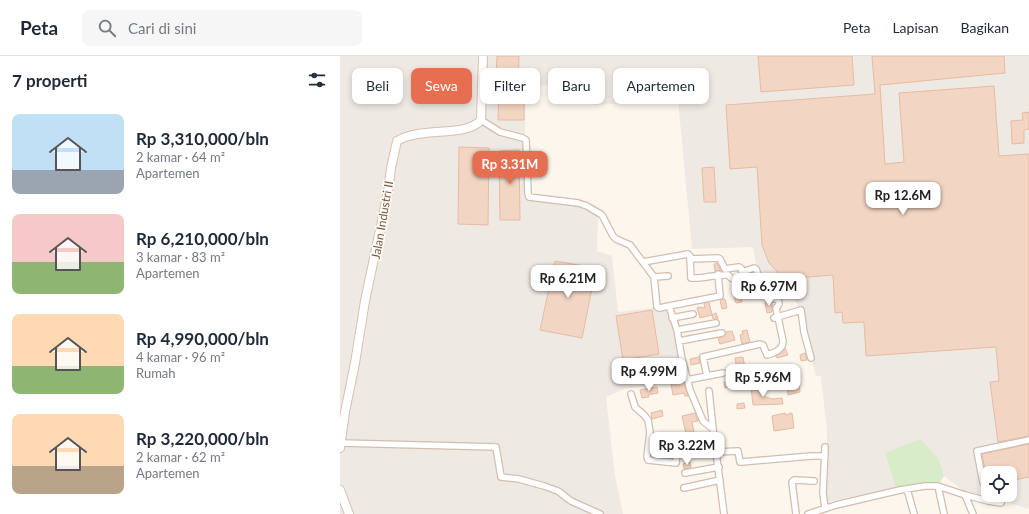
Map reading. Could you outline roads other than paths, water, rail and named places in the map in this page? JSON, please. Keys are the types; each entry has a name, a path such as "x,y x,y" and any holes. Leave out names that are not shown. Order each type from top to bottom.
{"main road":[{"path":"481,120 483,56"},
{"name":"Jalan Industri II","path":"340,445 397,141 412,135 464,130 478,124 481,120"},
{"path":"340,490 349,514"}],"street":[{"path":"481,120 500,132 526,140 529,197 578,203 587,206 602,215 613,236 630,245 654,277 657,307 659,308 720,296 718,274"},
{"path":"643,262 688,254 690,256 692,278 702,278 718,274 728,275 731,278"},
{"path":"690,259 718,258 720,259 724,268 740,267 742,272 755,268 764,288 769,287 779,304 776,308 775,317 783,341 783,345 779,350 767,355 763,345 760,344 703,357 707,376"},
{"path":"654,277 668,276"},
{"path":"669,306 677,330 687,380 692,395 704,421 713,429"},
{"path":"775,317 801,311 804,332 811,358"},
{"path":"672,318 694,314"},
{"path":"677,330 716,323"},
{"path":"679,341 722,333"},
{"path":"687,380 723,372"},
{"path":"709,391 724,514"},
{"path":"631,394 635,407 648,420 650,432 647,457 648,460 676,463 677,453 716,445"},
{"path":"981,472 977,451 1029,440"},
{"path":"340,445 496,447 501,477 544,486 558,491 571,501 600,514"},
{"path":"825,447 823,493 825,508"},
{"path":"717,452 738,451 740,462 824,456"},
{"path":"685,473 719,467"},
{"path":"684,488 720,480"},
{"path":"796,514 792,482 794,480 814,481"},
{"path":"808,514 836,505 926,486 938,486 981,499"},
{"path":"938,486 944,514"},
{"path":"907,489 914,514"},
{"path":"965,495 973,514"}]}
